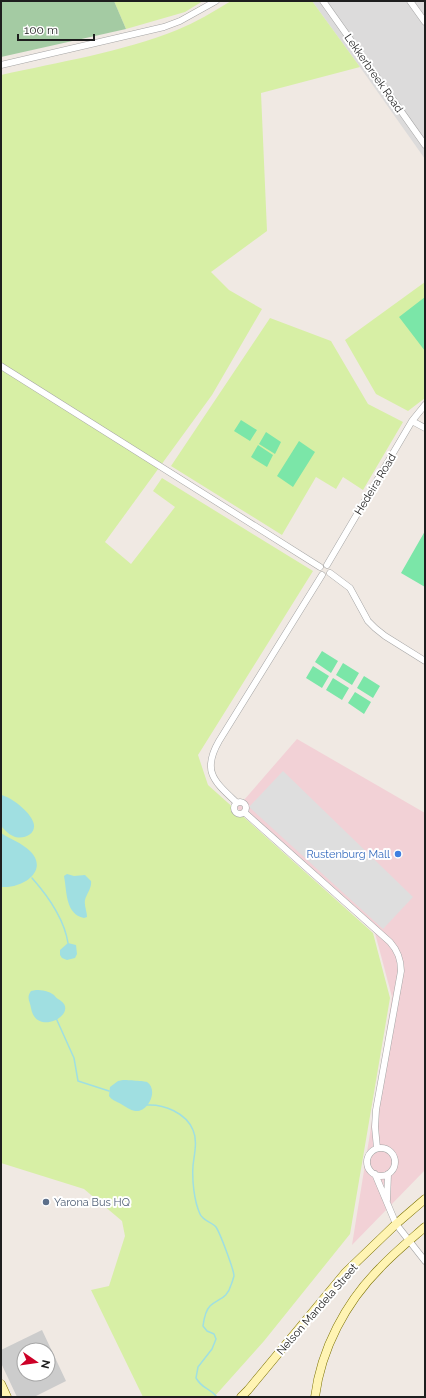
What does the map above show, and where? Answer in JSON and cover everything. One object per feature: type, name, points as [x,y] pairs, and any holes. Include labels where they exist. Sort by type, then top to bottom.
[{"type":"main road","name":"Nelson Mandela Street","points":[[241,1397],[340,1278],[396,1224],[425,1199]]},
{"type":"main road","points":[[315,1397],[322,1364],[331,1340],[345,1312],[362,1288],[379,1268],[425,1227]]},
{"type":"main road","points":[[1,1384],[7,1397]]},
{"type":"street","points":[[1,65],[150,31],[180,21],[216,1]]},
{"type":"street","name":"Lekkerbreek Road","points":[[323,1],[425,144]]},
{"type":"street","points":[[410,1],[425,22]]},
{"type":"street","points":[[1,366],[320,567]]},
{"type":"street","name":"Hedeira Road","points":[[327,565],[412,421],[425,405]]},
{"type":"street","points":[[412,421],[425,428]]},
{"type":"street","points":[[320,567],[327,565],[330,569],[330,573],[350,588],[368,621],[375,628],[425,661]]},
{"type":"street","points":[[320,567],[319,571],[322,575]]},
{"type":"street","points":[[322,575],[327,575],[330,573]]},
{"type":"street","points":[[322,575],[212,756],[211,769],[213,777],[220,787],[237,803],[244,803],[246,808],[244,812],[390,942],[398,952],[401,971],[375,1115],[374,1127],[377,1148]]},
{"type":"street","points":[[387,1201],[388,1174],[394,1167],[395,1158],[390,1151],[377,1148],[368,1158],[368,1168],[375,1174],[396,1224],[425,1261]]},
{"type":"street","points":[[375,1174],[388,1174]]},
{"type":"shaded area","points":[[312,1],[425,1],[425,159],[360,67]]},
{"type":"shaded area","points":[[297,739],[425,813],[425,1170],[352,1245],[392,997],[375,933],[237,808]]},
{"type":"shaded area","points":[[283,771],[413,897],[383,929],[249,807]]},
{"type":"shaded area","points":[[42,1330],[48,1342],[17,1342]]},
{"type":"shaded area","points":[[16,1343],[16,1382],[56,1382],[56,1360],[66,1381],[34,1397],[17,1397],[1,1363],[1,1350]]},
{"type":"green space","points":[[1,1],[114,1],[126,29],[1,57]]},
{"type":"green space","points":[[114,1],[203,1],[185,12],[126,29]]},
{"type":"green space","points":[[231,1],[312,1],[360,67],[261,93],[267,231],[211,272],[229,290],[262,309],[212,395],[105,542],[131,564],[175,507],[153,491],[162,478],[313,571],[198,755],[208,785],[373,933],[390,998],[350,1234],[264,1341],[214,1397],[143,1397],[91,1290],[109,1286],[125,1236],[122,1221],[84,1189],[1,1163],[1,75],[90,56],[156,38],[191,24]]},
{"type":"green space","points":[[425,282],[425,398],[408,411],[376,394],[345,340]]},
{"type":"green space","points":[[425,297],[425,351],[399,317]]},
{"type":"green space","points":[[270,318],[331,341],[368,404],[403,422],[363,490],[343,477],[336,489],[316,477],[282,535],[171,466]]},
{"type":"green space","points":[[241,420],[257,430],[250,441],[234,431]]},
{"type":"green space","points":[[266,432],[281,442],[275,454],[259,444]]},
{"type":"green space","points":[[299,441],[315,452],[293,487],[277,476]]},
{"type":"green space","points":[[258,445],[273,455],[267,467],[251,457]]},
{"type":"green space","points":[[425,531],[425,587],[401,573]]},
{"type":"green space","points":[[322,651],[338,661],[331,673],[315,662]]},
{"type":"green space","points":[[343,663],[359,673],[352,685],[336,675]]},
{"type":"green space","points":[[313,666],[329,676],[322,688],[306,678]]},
{"type":"green space","points":[[364,676],[380,686],[373,698],[357,688]]},
{"type":"green space","points":[[333,678],[349,688],[342,700],[326,690]]},
{"type":"green space","points":[[355,692],[371,702],[364,714],[348,703]]},
{"type":"water","points":[[1,795],[6,796],[16,802],[30,816],[33,821],[34,829],[30,834],[20,838],[16,837],[1,826]]},
{"type":"water","points":[[1,833],[27,848],[35,857],[37,863],[31,877],[20,884],[9,887],[1,887]]},
{"type":"water","points":[[67,874],[74,876],[85,875],[91,881],[85,900],[87,917],[84,918],[78,916],[70,907],[64,876]]},
{"type":"water","points":[[68,943],[76,945],[77,954],[75,958],[67,960],[62,958],[60,955],[60,950]]},
{"type":"water","points":[[36,990],[54,995],[64,1004],[65,1010],[62,1016],[56,1020],[48,1022],[41,1022],[35,1017],[29,998],[31,991]]},
{"type":"water","points":[[118,1081],[147,1082],[150,1086],[152,1095],[148,1105],[140,1111],[133,1111],[113,1100],[109,1096],[110,1087]]},
{"type":"waterway","points":[[32,878],[44,892],[59,916],[68,943]]},
{"type":"waterway","points":[[56,1018],[74,1058],[78,1081],[109,1091]]},
{"type":"waterway","points":[[147,1105],[160,1106],[174,1111],[180,1114],[190,1124],[193,1130],[195,1143],[193,1178],[196,1203],[201,1216],[216,1227],[234,1276],[227,1293],[208,1308],[204,1318],[203,1326],[207,1331],[214,1334],[216,1339],[212,1349],[198,1367],[196,1378],[217,1397]]},
{"type":"place","name":"Rustenburg Mall","points":[[398,854]]},
{"type":"place","name":"Yarona Bus HQ","points":[[46,1202]]}]
